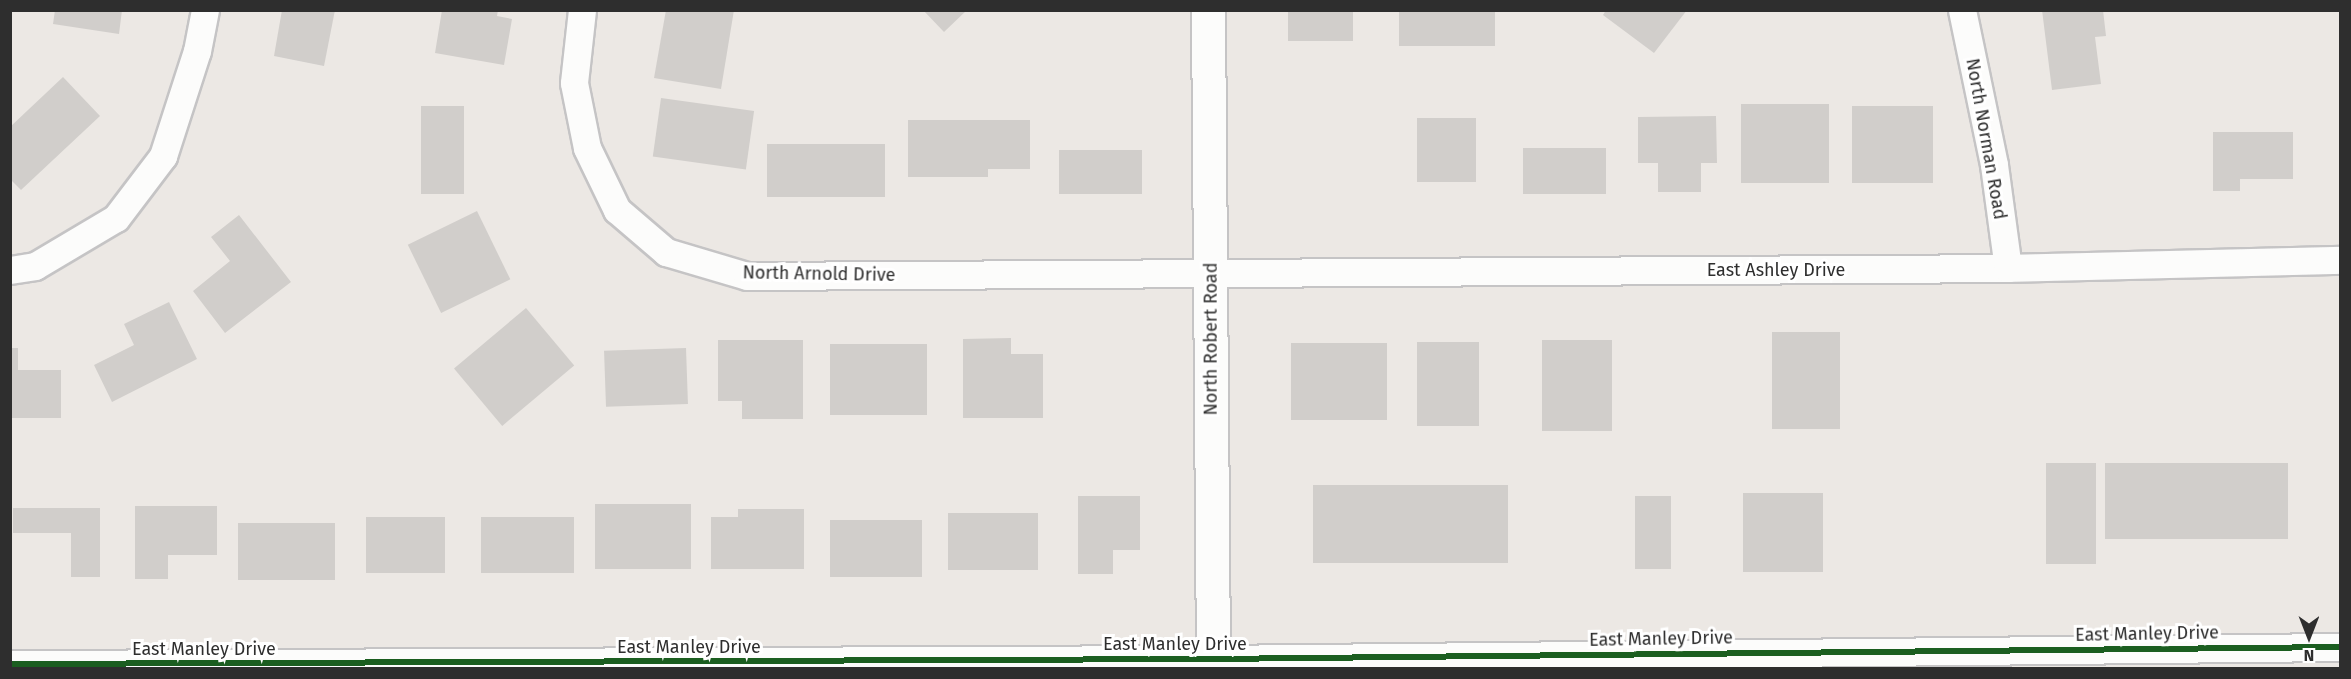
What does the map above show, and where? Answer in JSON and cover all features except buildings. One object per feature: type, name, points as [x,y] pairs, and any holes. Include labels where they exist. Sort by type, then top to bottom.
[{"type":"main road","name":"North Robert Road","points":[[1208,10],[1213,664]]},
{"type":"street","points":[[10,270],[35,266],[116,218],[163,156],[198,51],[205,10]]},
{"type":"street","name":"North Arnold Drive","points":[[582,10],[574,83],[587,148],[617,210],[666,252],[747,276],[1211,273]]},
{"type":"street","name":"North Norman Road","points":[[1962,10],[1994,165],[2008,268]]},
{"type":"street","name":"East Ashley Drive","points":[[1211,273],[2008,268],[2340,260]]},
{"type":"street","name":"East Manley Drive","points":[[10,664],[1213,664],[2340,647]]},
{"type":"cycle path","points":[[10,664],[1212,659],[2340,647]]}]
